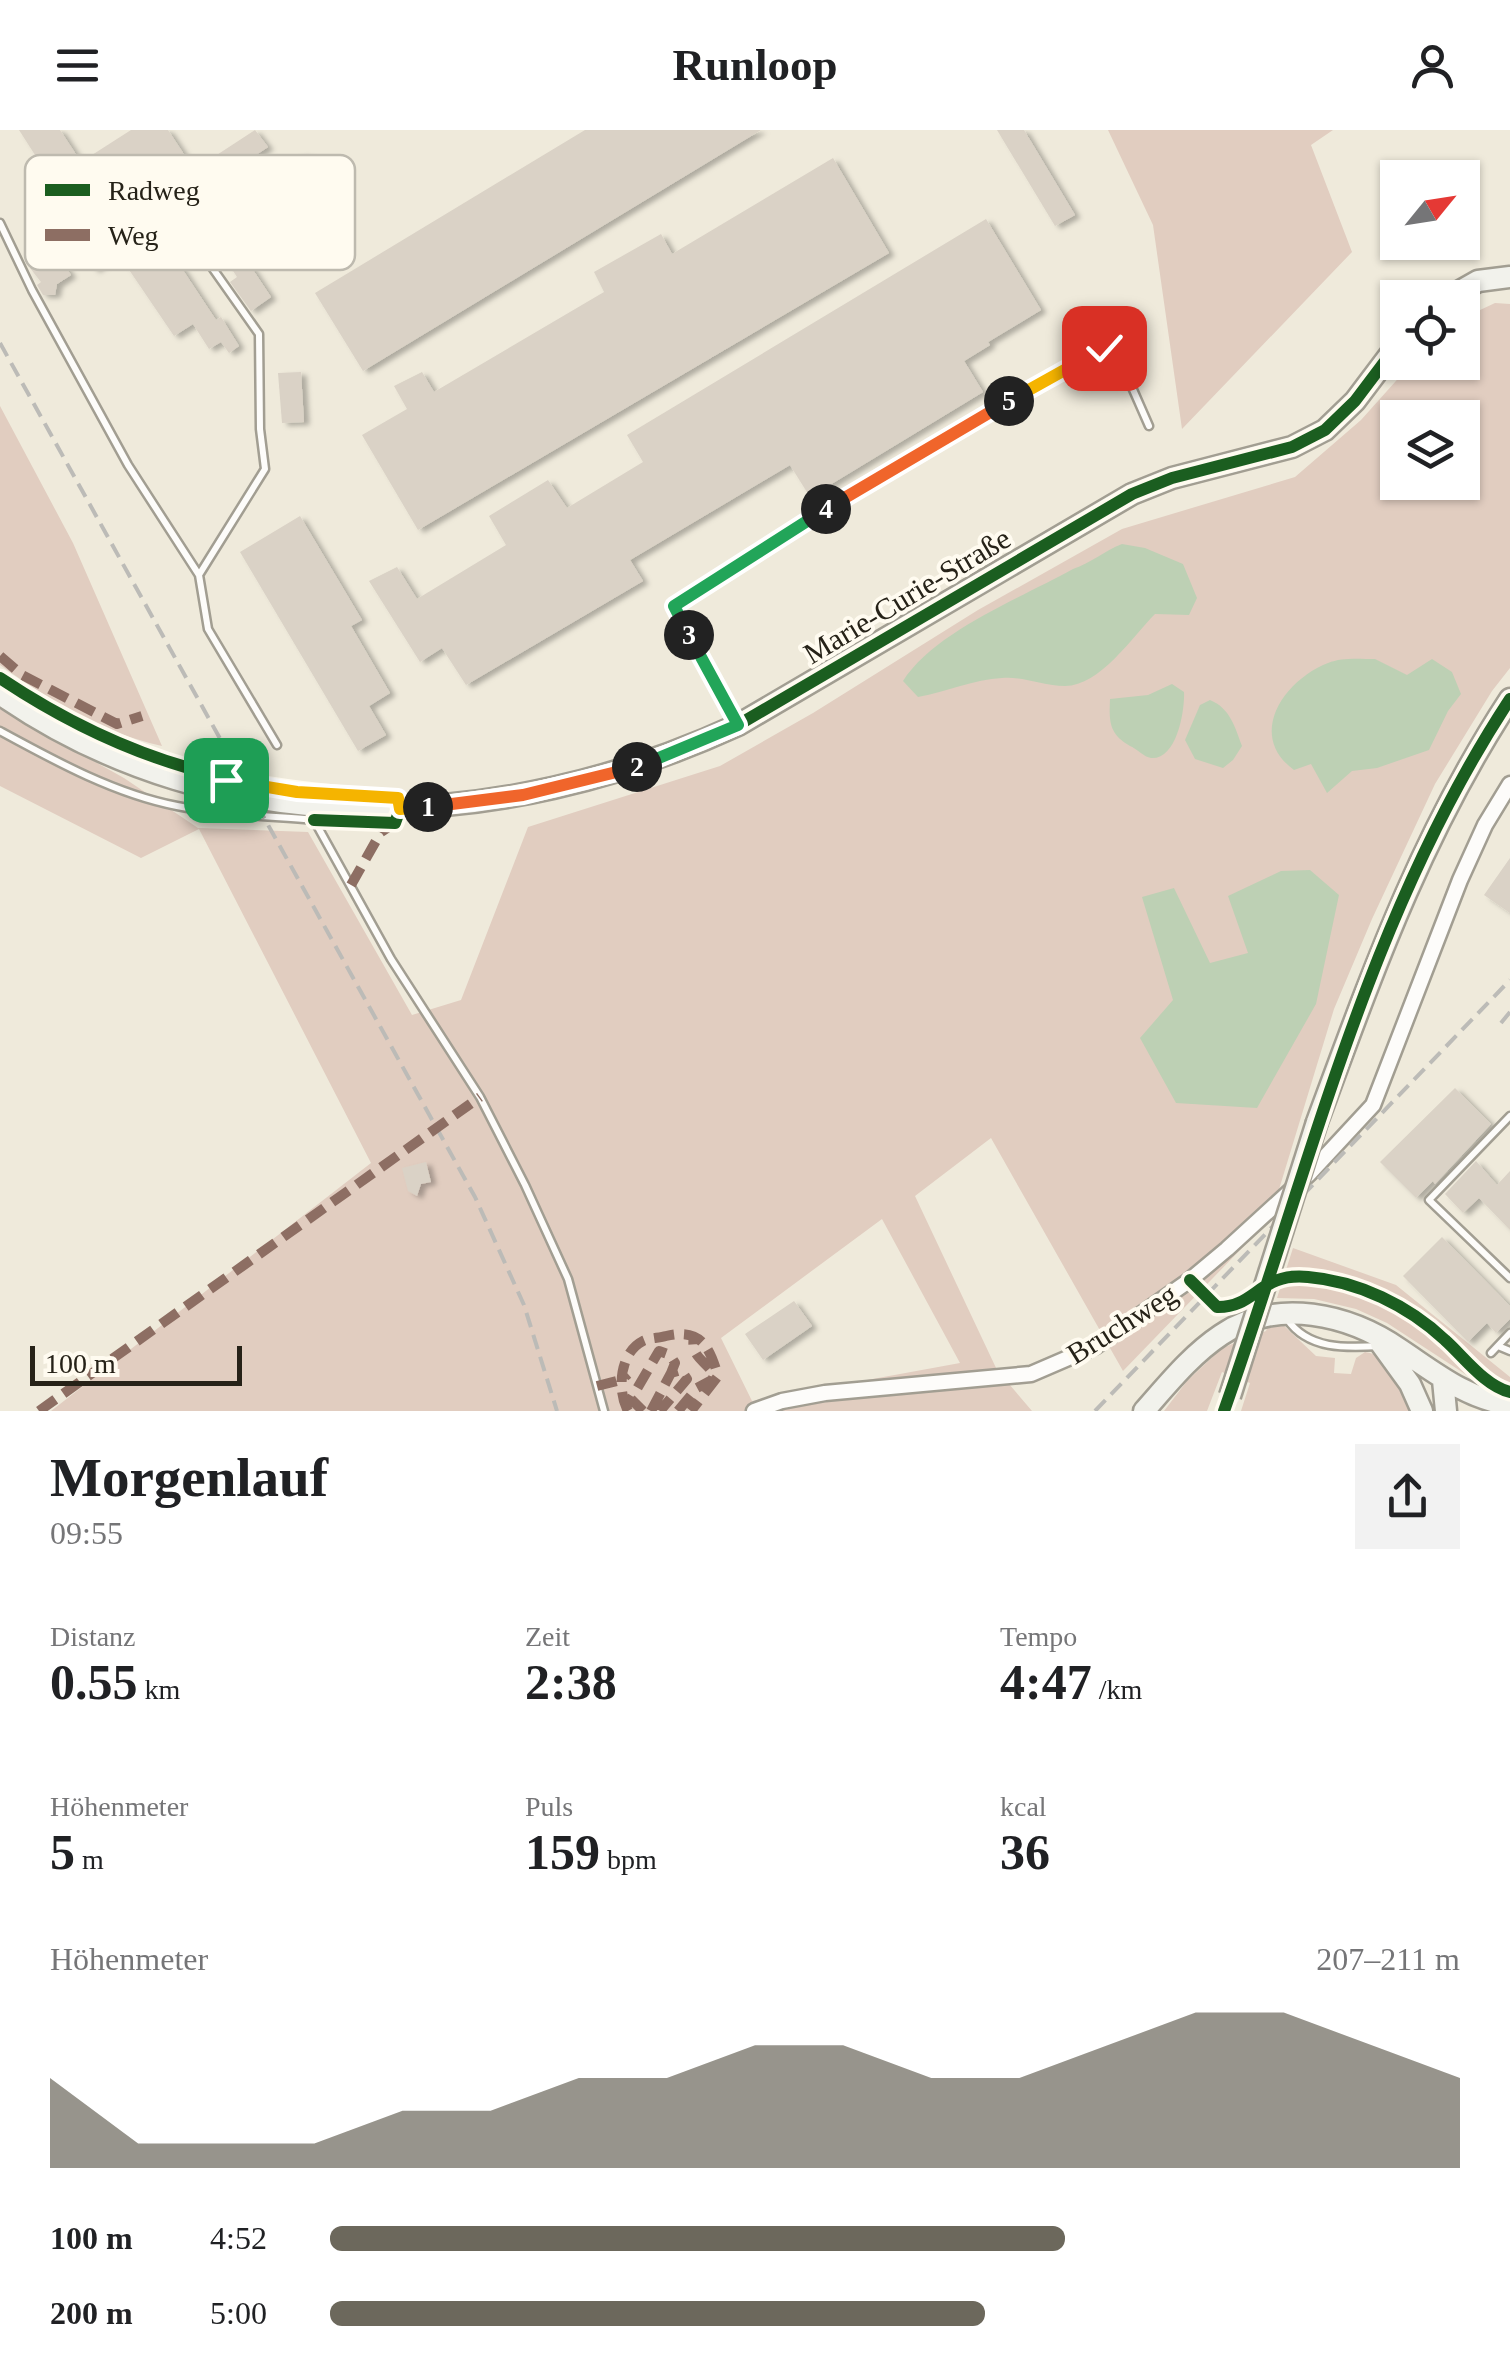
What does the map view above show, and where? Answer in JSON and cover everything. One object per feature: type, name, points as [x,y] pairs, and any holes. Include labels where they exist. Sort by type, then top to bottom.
[{"type":"main road","points":[[1480,281],[1510,276]]},
{"type":"main road","name":"Marie-Curie-Straße","points":[[0,694],[72,737],[127,762],[234,794],[352,810],[400,809],[523,795],[636,768],[738,725],[1132,494],[1172,478],[1292,447],[1325,430],[1355,401],[1380,368]]},
{"type":"main road","points":[[1227,1404],[1317,1122],[1389,926],[1440,817],[1510,699]]},
{"type":"main road","points":[[1144,1411],[1178,1372],[1224,1333],[1253,1318],[1284,1314],[1331,1317],[1399,1348],[1442,1380],[1472,1396],[1510,1405]]},
{"type":"main road","points":[[1378,1340],[1410,1384],[1422,1411]]},
{"type":"main road","points":[[1442,1380],[1446,1411]]},
{"type":"street","name":"Bruchweg","points":[[754,1411],[825,1393],[1031,1374],[1096,1346],[1190,1280],[1309,1174],[1373,1105],[1460,880],[1485,825],[1510,784]]},
{"type":"lane","points":[[0,224],[128,465],[200,576],[208,629],[277,745]]},
{"type":"lane","points":[[200,576],[265,469],[258,334],[214,270]]},
{"type":"lane","points":[[738,725],[674,606],[892,469],[1104,348],[1132,386],[1149,426]]},
{"type":"lane","points":[[0,731],[59,762],[176,806],[314,820],[391,959],[480,1097],[526,1186],[568,1279],[604,1411]]},
{"type":"lane","points":[[1510,1116],[1429,1200],[1510,1278]]},
{"type":"lane","points":[[1510,1332],[1494,1350],[1510,1351]]},
{"type":"shaded area","points":[[1108,130],[1333,130],[1311,145],[1352,252],[1182,429],[1153,225]]},
{"type":"shaded area","points":[[1495,303],[1510,304],[1510,668],[1435,784],[1372,919],[1334,1009],[1270,1219],[1123,1371],[991,1138],[915,1196],[997,1370],[1032,1411],[51,1411],[371,1163],[199,829],[141,858],[0,786],[0,709],[124,778],[198,828],[308,832],[412,1015],[461,1000],[528,827],[720,766],[978,610],[1122,529],[1295,477],[1361,420],[1397,380],[1480,380],[1480,310]],"holes":[[[882,1219],[960,1363],[752,1401],[721,1338]]]},
{"type":"shaded area","points":[[0,406],[73,543],[162,746],[76,714],[0,665]]},
{"type":"shaded area","points":[[1122,544],[1145,548],[1183,564],[1197,598],[1189,615],[1155,614],[1103,669],[1078,684],[1057,686],[1002,678],[918,697],[903,681],[917,663],[957,631]]},
{"type":"shaded area","points":[[1375,659],[1407,675],[1432,659],[1452,672],[1461,694],[1429,750],[1377,768],[1352,771],[1327,793],[1311,764],[1294,770],[1280,756],[1273,741],[1276,710],[1297,682],[1312,671],[1339,660]]},
{"type":"shaded area","points":[[1172,684],[1184,692],[1178,732],[1167,751],[1151,758],[1114,732],[1110,699],[1148,695]]},
{"type":"shaded area","points":[[1210,700],[1227,713],[1242,746],[1223,768],[1195,759],[1185,740],[1200,705]]},
{"type":"shaded area","points":[[1310,870],[1339,895],[1316,1004],[1257,1108],[1176,1103],[1140,1038],[1173,1000],[1142,897],[1174,888],[1210,963],[1248,953],[1228,896],[1281,871]]},
{"type":"shaded area","points":[[1293,1248],[1396,1285],[1510,1377],[1510,1384],[1485,1387],[1387,1323],[1356,1309],[1314,1299],[1277,1298]]},
{"type":"shaded area","points":[[1280,1322],[1316,1356],[1335,1358],[1334,1373],[1351,1374],[1356,1358],[1365,1352],[1383,1359],[1396,1374],[1412,1411],[1241,1411],[1250,1383],[1222,1372],[1207,1411],[1164,1411],[1187,1381],[1222,1348],[1266,1331],[1269,1323]]},
{"type":"building","points":[[19,130],[60,130],[76,155],[35,155]]},
{"type":"building","points":[[131,130],[168,130],[184,155],[92,155]]},
{"type":"building","points":[[255,130],[268,147],[256,155],[217,155]]},
{"type":"building","points":[[585,130],[761,130],[363,371],[315,293]]},
{"type":"building","points":[[997,130],[1024,130],[1075,215],[1055,226]]},
{"type":"building","points":[[833,158],[889,253],[418,530],[362,435],[407,409],[394,386],[422,372],[434,392],[604,292],[594,272],[661,234],[672,254]]},
{"type":"building","points":[[986,219],[1041,310],[964,361],[983,392],[810,497],[790,465],[630,560],[643,581],[466,685],[442,648],[420,662],[369,581],[397,567],[417,599],[506,545],[489,516],[548,480],[567,508],[643,462],[627,435]]},
{"type":"building","points":[[32,270],[67,270],[71,275],[57,284],[55,295],[43,295],[37,285],[41,282]]},
{"type":"building","points":[[129,270],[183,270],[216,320],[221,317],[239,346],[229,353],[221,342],[209,349],[193,324],[174,336]]},
{"type":"building","points":[[232,270],[253,270],[271,297],[251,311],[230,282],[237,277]]},
{"type":"building","points":[[301,372],[304,422],[282,423],[278,373]]},
{"type":"building","points":[[300,516],[362,620],[351,626],[390,693],[369,706],[386,735],[358,751],[240,552]]},
{"type":"building","points":[[1510,858],[1510,913],[1484,895]]},
{"type":"building","points":[[1455,1088],[1491,1124],[1435,1184],[1433,1181],[1416,1198],[1380,1162]]},
{"type":"building","points":[[1476,1161],[1497,1185],[1510,1171],[1510,1230],[1479,1198],[1463,1213],[1445,1194]]},
{"type":"building","points":[[426,1162],[431,1182],[421,1184],[417,1196],[408,1191],[402,1168]]},
{"type":"building","points":[[1442,1237],[1510,1306],[1510,1319],[1496,1333],[1487,1323],[1468,1342],[1403,1276]]},
{"type":"building","points":[[794,1301],[812,1326],[763,1360],[745,1334]]},
{"type":"railway","points":[[0,343],[475,1197],[524,1305],[557,1411]]},
{"type":"railway","points":[[1095,1411],[1510,980]]},
{"type":"railway","points":[[1501,1023],[1510,1012]]},
{"type":"marked path","points":[[0,656],[22,675],[117,724],[142,716]]},
{"type":"marked path","points":[[351,885],[381,832],[393,824]]},
{"type":"marked path","points":[[39,1411],[480,1097]]},
{"type":"marked path","points":[[628,1411],[622,1393],[622,1373],[629,1354],[643,1341],[678,1334],[701,1341],[718,1376],[691,1411]]},
{"type":"marked path","points":[[678,1411],[714,1375],[696,1354],[694,1336]]},
{"type":"marked path","points":[[643,1411],[631,1399],[659,1351],[670,1355],[675,1363],[671,1373]]},
{"type":"marked path","points":[[651,1411],[671,1373],[681,1370],[687,1379],[660,1411]]},
{"type":"marked path","points":[[597,1386],[621,1380],[628,1374]]},
{"type":"cycle path","points":[[400,809],[490,799],[573,783],[654,759],[738,725],[1132,494],[1172,478],[1292,447],[1325,430],[1355,401],[1380,368]]},
{"type":"cycle path","points":[[0,678],[95,733],[190,768],[289,789],[398,798],[400,809],[395,823],[314,820]]},
{"type":"cycle path","points":[[1224,1411],[1379,956],[1460,782],[1510,699]]},
{"type":"cycle path","points":[[1190,1280],[1217,1307],[1241,1302],[1268,1285],[1292,1277],[1327,1279],[1364,1290],[1415,1316],[1483,1377],[1510,1392]]},
{"type":"route","points":[[226,780],[297,792],[398,798],[400,809],[462,804],[523,795],[636,768],[738,725],[674,606],[827,508],[1104,348]]}]
